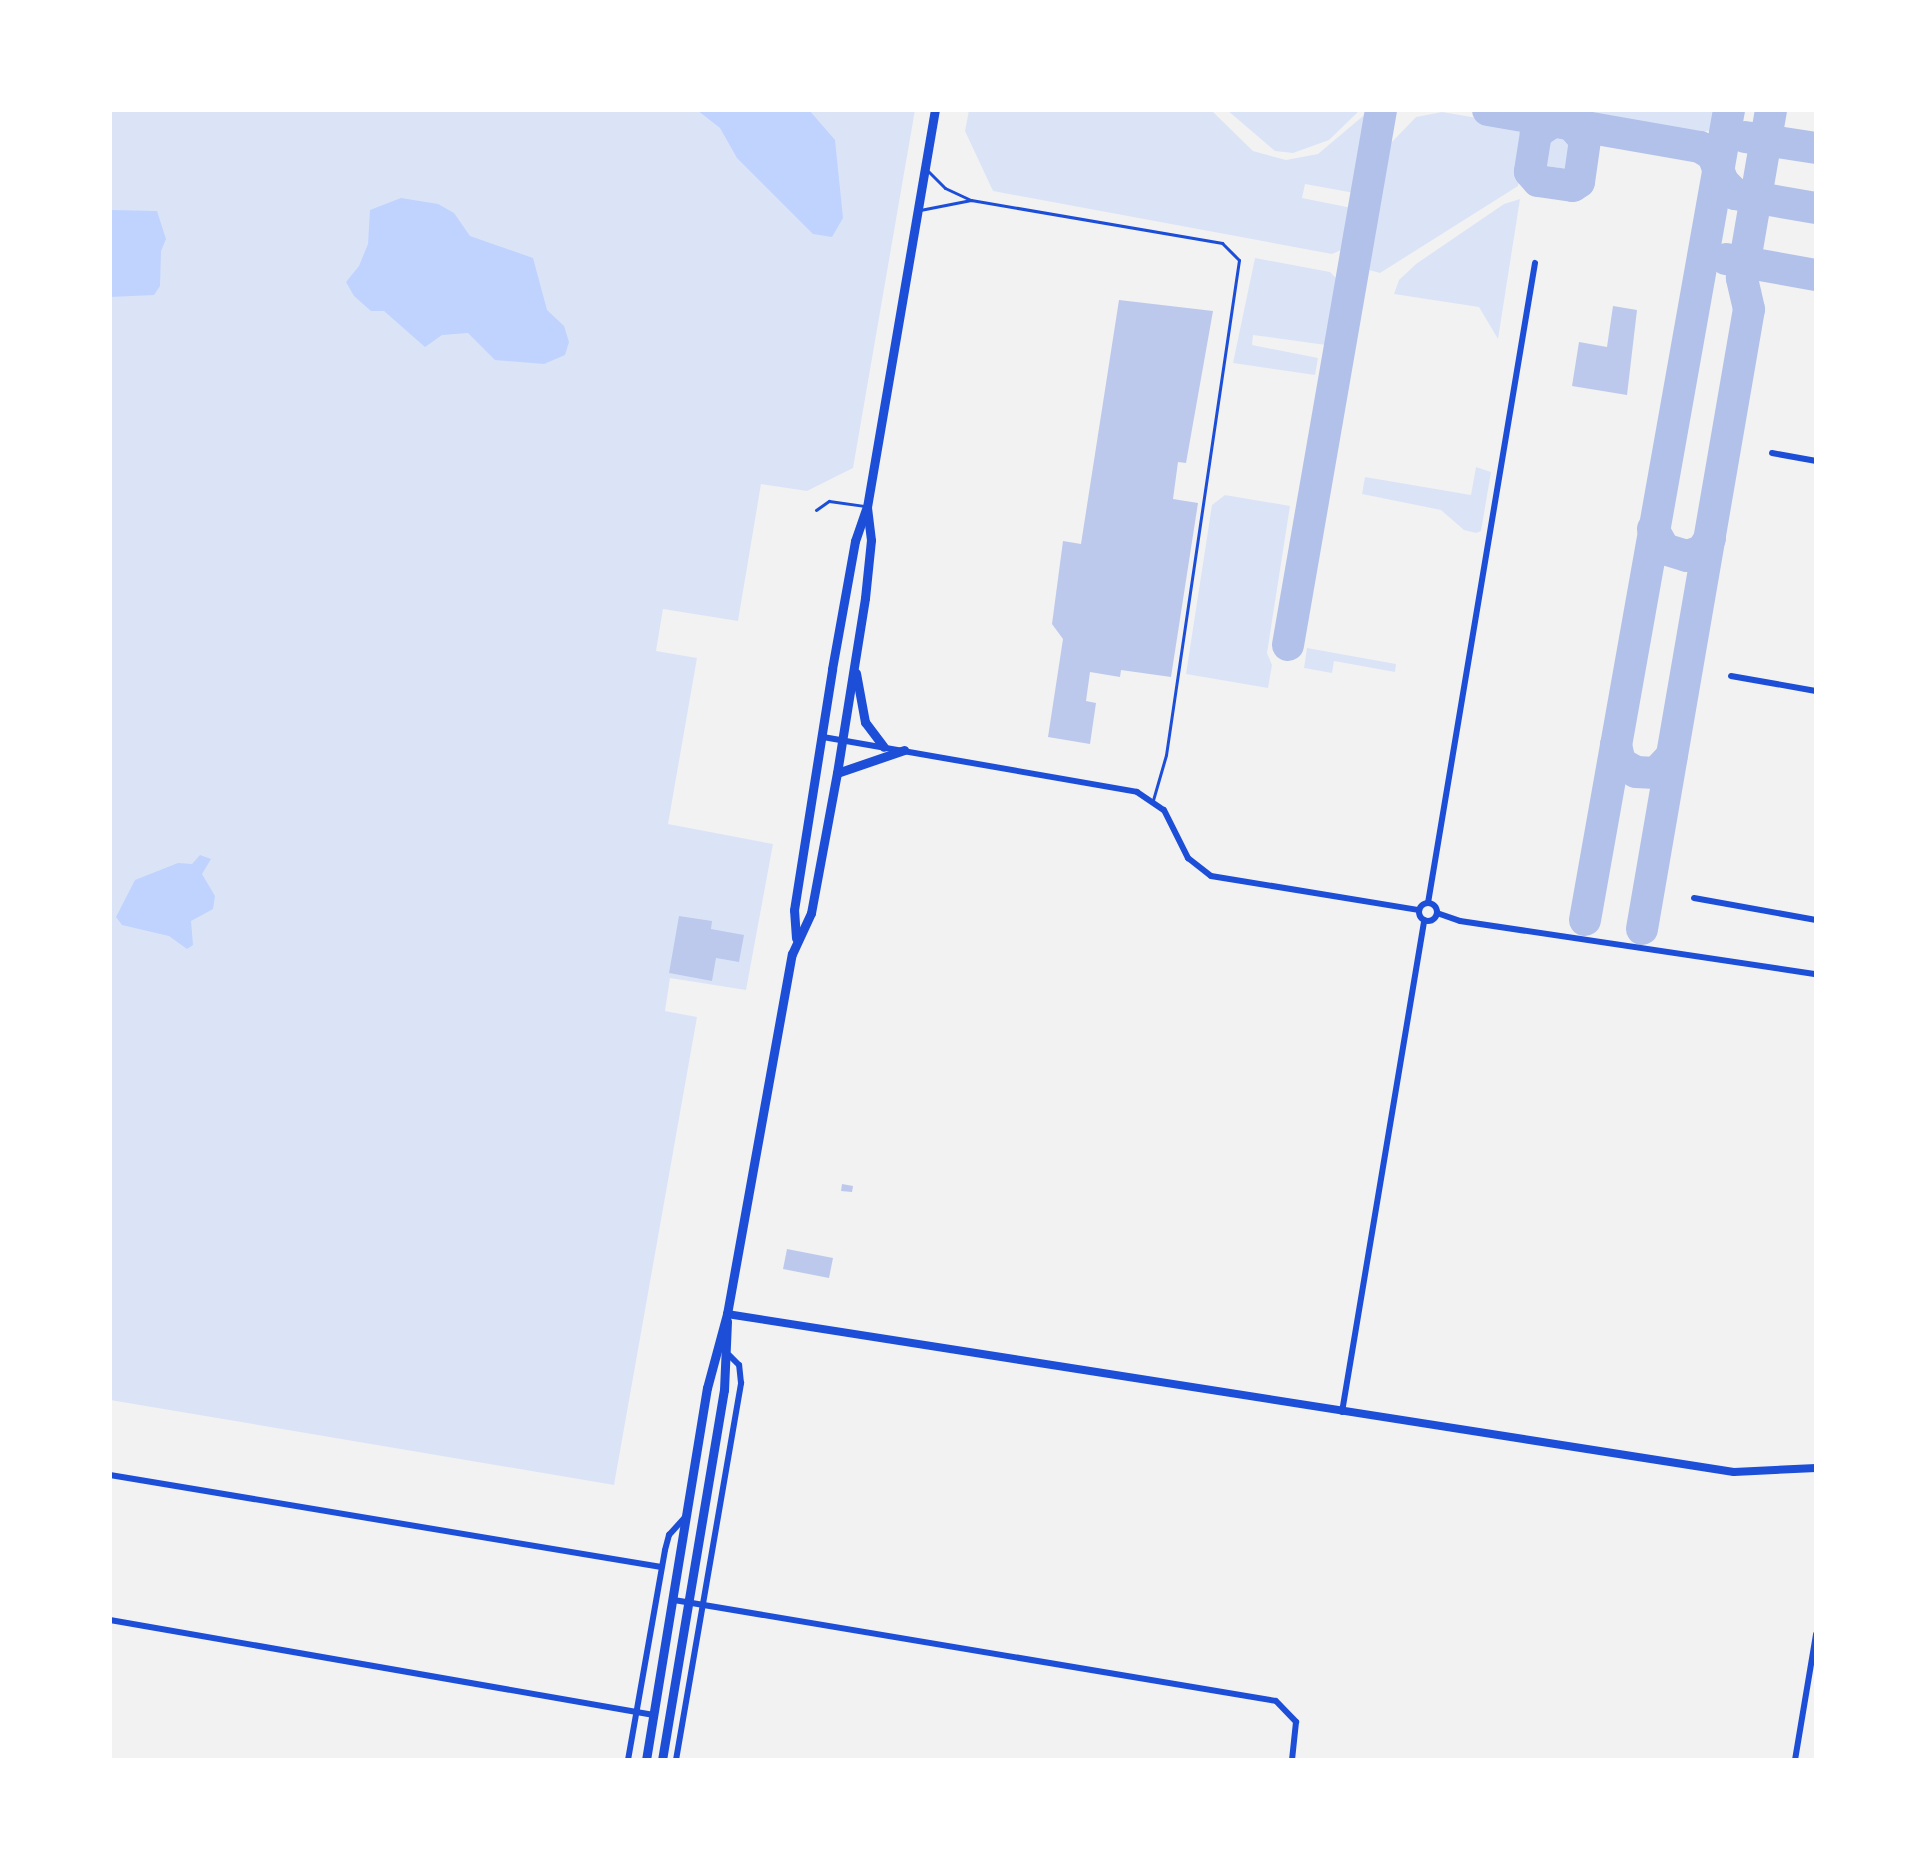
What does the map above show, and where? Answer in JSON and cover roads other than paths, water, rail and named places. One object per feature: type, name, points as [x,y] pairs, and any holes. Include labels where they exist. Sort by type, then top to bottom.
[{"type":"main road","points":[[646,1760],[689,1514],[707,1388],[727,1314],[796,939],[794,910],[855,541],[867,507],[935,110]]},
{"type":"main road","points":[[796,939],[811,913],[855,666],[871,540],[867,507]]},
{"type":"main road","points":[[855,666],[865,722],[884,747]]},
{"type":"main road","points":[[837,773],[904,750]]},
{"type":"main road","points":[[727,1314],[1734,1472],[1816,1468]]},
{"type":"main road","points":[[662,1760],[729,1355],[727,1314]]},
{"type":"street","points":[[823,737],[1137,792],[1153,800],[1168,816],[1188,858],[1211,876],[1419,910],[1428,903],[1535,263]]},
{"type":"street","points":[[1772,453],[1816,461]]},
{"type":"street","points":[[1731,676],[1816,691]]},
{"type":"street","points":[[1694,898],[1816,920]]},
{"type":"street","points":[[1428,903],[1437,913],[1460,921],[1816,974]]},
{"type":"street","points":[[1342,1412],[1424,920],[1419,910]]},
{"type":"street","points":[[1424,920],[1437,913]]},
{"type":"street","points":[[676,1760],[741,1383],[739,1365],[729,1355]]},
{"type":"street","points":[[110,1475],[661,1567]]},
{"type":"street","points":[[628,1760],[661,1567],[669,1535],[689,1514]]},
{"type":"street","points":[[674,1600],[1276,1701],[1296,1722],[1292,1760]]},
{"type":"street","points":[[110,1620],[637,1709],[654,1715]]},
{"type":"street","points":[[1795,1760],[1816,1634]]},
{"type":"lane","points":[[925,168],[945,188],[971,200],[1222,243],[1239,260],[1240,279],[1170,727],[1153,800]]},
{"type":"lane","points":[[918,211],[971,200]]},
{"type":"lane","points":[[816,510],[829,501],[867,507]]},
{"type":"water","points":[[697,110],[809,110],[835,140],[843,218],[832,237],[813,234],[737,158],[720,128]]},
{"type":"water","points":[[401,198],[438,204],[454,213],[470,236],[533,258],[547,310],[564,326],[569,342],[565,355],[544,364],[495,360],[468,333],[442,335],[425,347],[384,311],[371,311],[354,296],[346,282],[359,266],[368,244],[370,210]]},
{"type":"water","points":[[110,210],[157,211],[166,239],[161,251],[160,286],[154,295],[110,297]]},
{"type":"water","points":[[200,855],[211,859],[202,874],[215,896],[213,909],[191,921],[193,945],[187,949],[169,936],[122,925],[116,917],[135,880],[178,863],[192,864]]},
{"type":"waterway","points":[[1266,110],[1280,110]]}]
